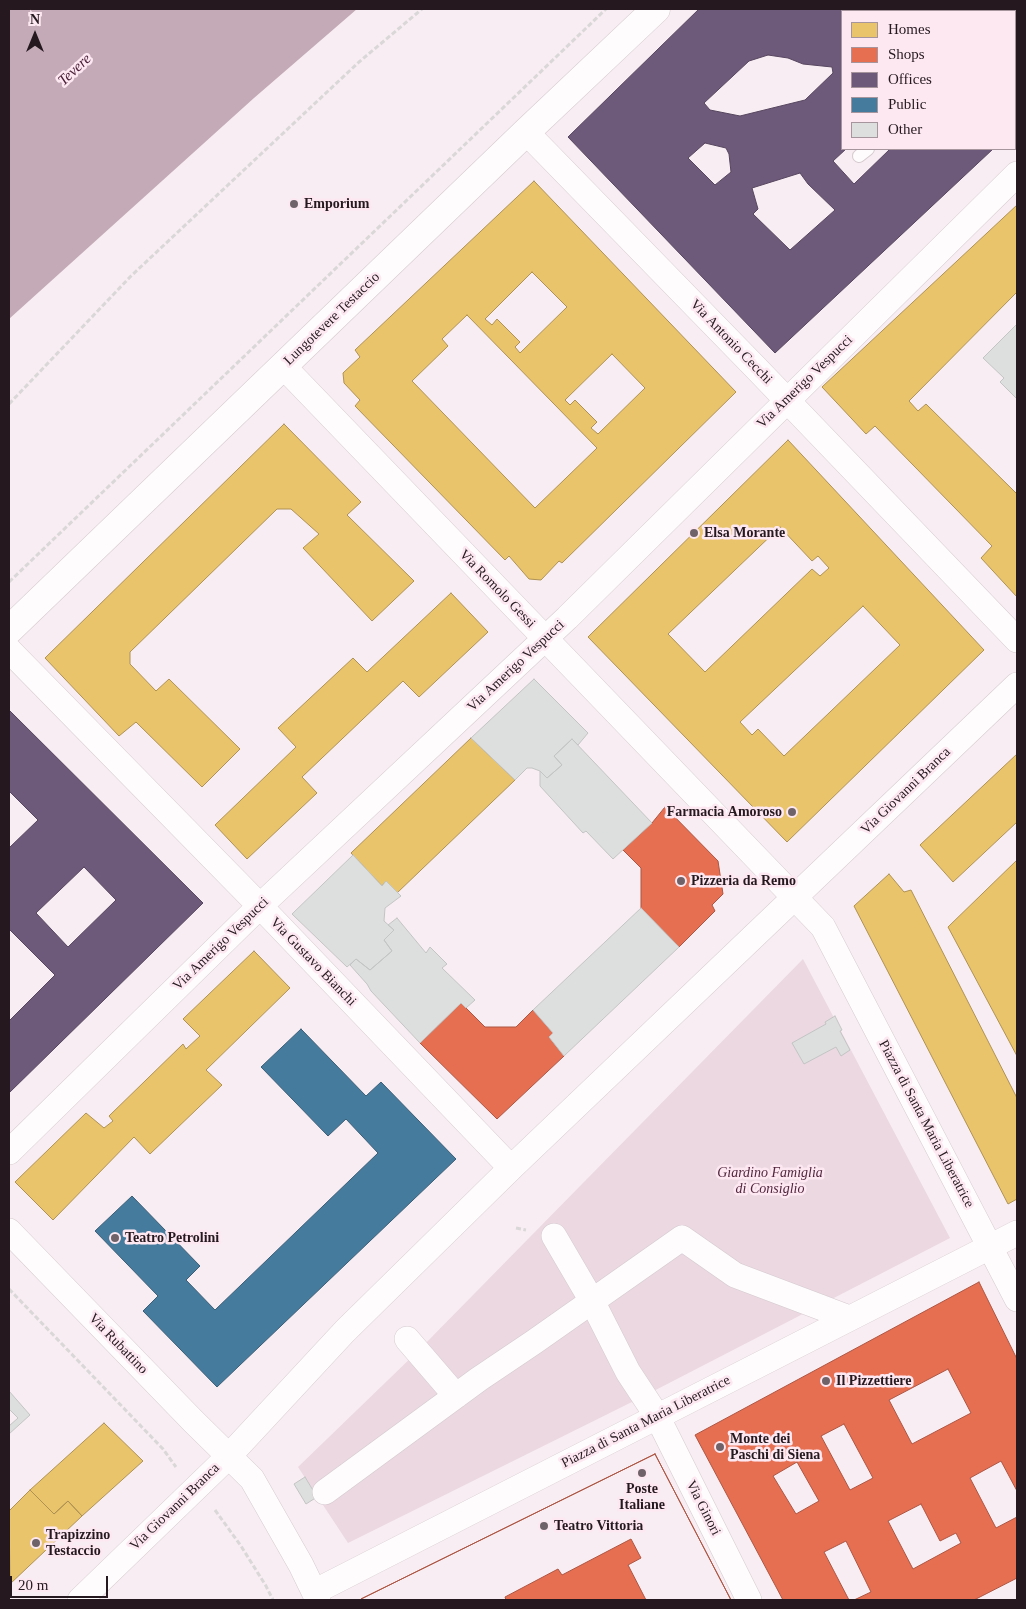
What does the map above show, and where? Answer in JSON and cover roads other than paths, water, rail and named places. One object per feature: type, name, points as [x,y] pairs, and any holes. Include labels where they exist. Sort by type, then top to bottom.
[{"type":"main road","name":"Lungotevere Testaccio","points":[[9,630],[656,9]]},
{"type":"street","name":"Via Antonio Cecchi","points":[[526,132],[1017,640]]},
{"type":"street","name":"Via Amerigo Vespucci","points":[[9,1152],[260,906],[545,639],[1017,174]]},
{"type":"street","name":"Via Romolo Gessi","points":[[282,366],[795,897]]},
{"type":"street","name":"Via Gustavo Bianchi","points":[[9,650],[260,906],[511,1168]]},
{"type":"street","name":"Via Giovanni Branca","points":[[795,897],[1017,685]]},
{"type":"street","points":[[228,1456],[345,1331],[511,1168],[795,897]]},
{"type":"street","name":"Piazza di Santa Maria Liberatrice","points":[[228,1456],[252,1479],[301,1565],[316,1596],[657,1416],[990,1247],[823,927],[795,897]]},
{"type":"street","name":"Via Rubattino","points":[[9,1231],[228,1456]]},
{"type":"street","points":[[1017,1233],[990,1247],[1017,1299]]},
{"type":"street","name":"Via Ginori","points":[[554,1236],[592,1301],[628,1372],[657,1416],[749,1600]]},
{"type":"street","points":[[325,1492],[456,1396],[682,1238],[735,1275],[849,1318]]},
{"type":"street","points":[[407,1339],[456,1396]]},
{"type":"street","name":"Via Giovanni Branca","points":[[80,1600],[228,1456]]},
{"type":"water","name":"Tevere","points":[[9,9],[357,9],[254,98],[9,319]]},
{"type":"place","name":"Emporium","points":[[294,204]]},
{"type":"place","name":"Elsa Morante","points":[[694,533]]},
{"type":"place","name":"Farmacia Amoroso","points":[[792,812]]},
{"type":"place","name":"Pizzeria da Remo","points":[[681,881]]},
{"type":"place","name":"Teatro Petrolini","points":[[115,1238]]},
{"type":"place","name":"Il Pizzettiere","points":[[826,1381]]},
{"type":"place","name":"Monte dei Paschi di Siena","points":[[720,1447]]},
{"type":"place","name":"Poste Italiane","points":[[642,1473]]},
{"type":"place","name":"Teatro Vittoria","points":[[544,1526]]},
{"type":"place","name":"Trapizzino Testaccio","points":[[36,1543]]},
{"type":"park label","name":"Giardino Famiglia di Consiglio","points":[[770,1182]]}]
